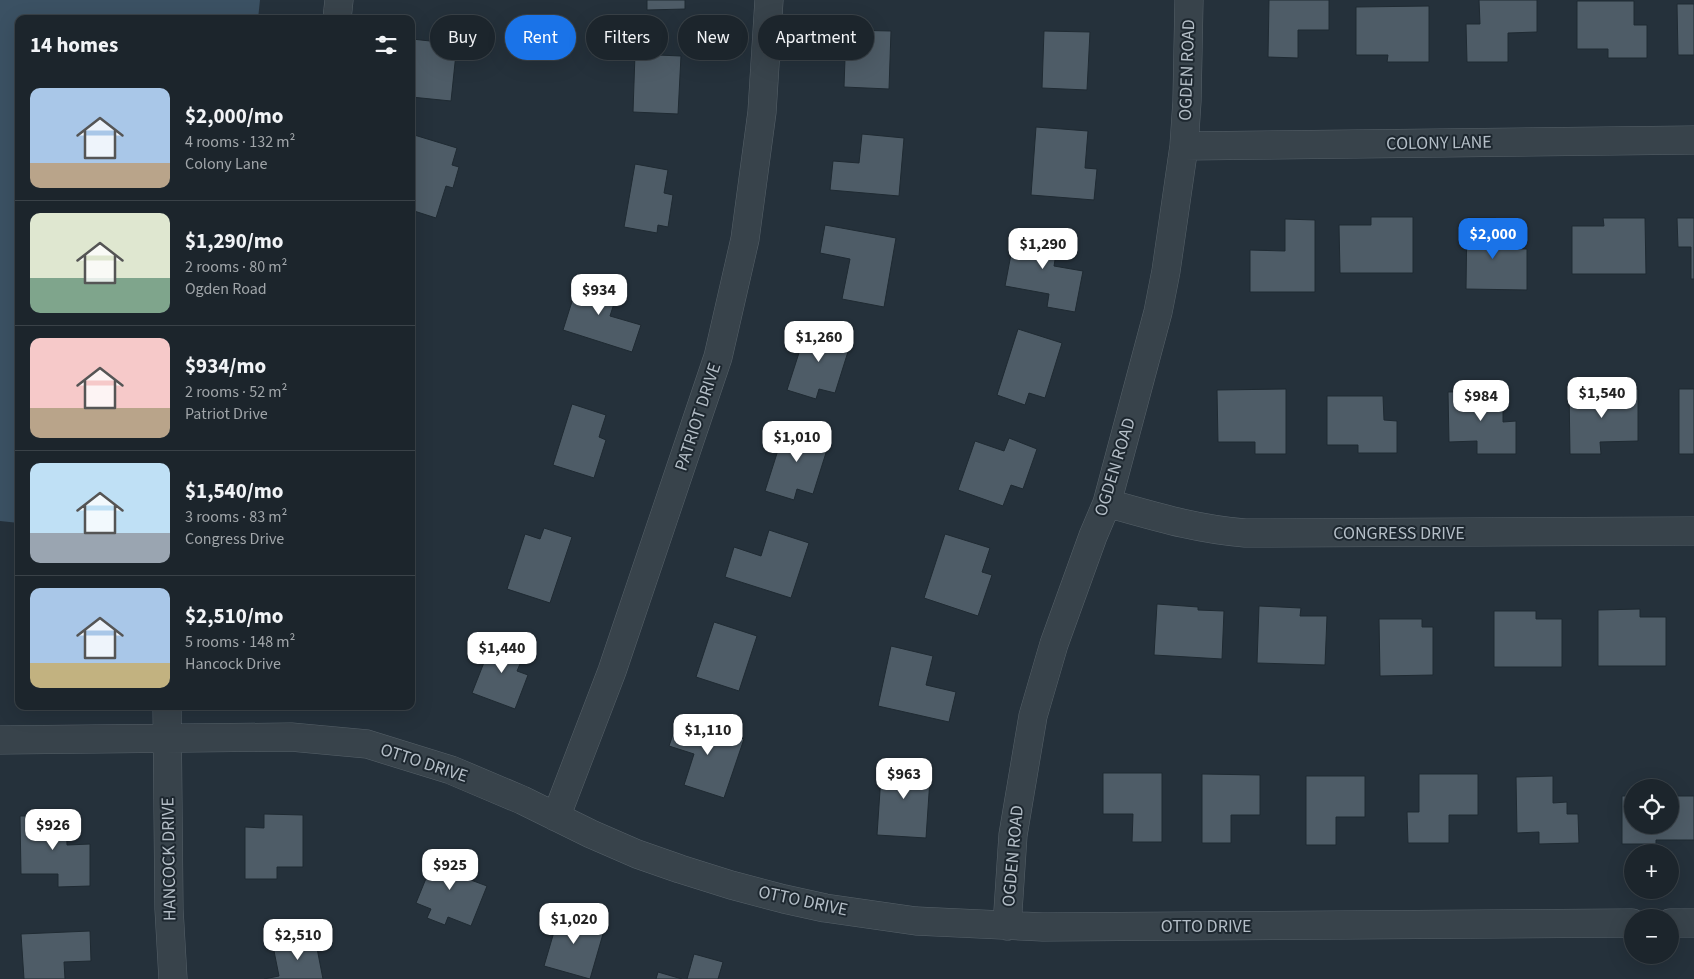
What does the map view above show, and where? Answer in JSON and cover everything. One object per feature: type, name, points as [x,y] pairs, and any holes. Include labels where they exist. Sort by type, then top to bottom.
[{"type":"street","points":[[337,15],[339,0]]},
{"type":"street","name":"PATRIOT DRIVE","points":[[556,817],[612,671],[718,356],[745,239],[762,112],[769,0]]},
{"type":"street","name":"OGDEN ROAD","points":[[1007,926],[1013,835],[1033,716],[1054,644],[1107,503],[1158,312],[1166,271],[1184,146],[1189,0]]},
{"type":"street","name":"COLONY LANE","points":[[1184,146],[1694,140]]},
{"type":"street","name":"CONGRESS DRIVE","points":[[1107,503],[1183,524],[1245,533],[1694,532]]},
{"type":"street","name":"HANCOCK DRIVE","points":[[167,710],[169,909],[173,979]]},
{"type":"street","name":"OTTO DRIVE","points":[[0,740],[291,738],[367,744],[451,770],[522,800],[637,854],[731,885],[824,908],[916,921],[1007,926],[1624,923]]},
{"type":"street","points":[[1679,923],[1694,923]]},
{"type":"water","points":[[0,0],[260,0],[258,15],[15,15],[15,523],[0,521]]},
{"type":"building","points":[[647,0],[685,0],[685,9],[647,10]]},
{"type":"building","points":[[1269,0],[1329,0],[1329,30],[1298,30],[1298,58],[1268,57]]},
{"type":"building","points":[[1479,0],[1537,0],[1537,32],[1508,33],[1508,62],[1467,62],[1466,24],[1480,24]]},
{"type":"building","points":[[1577,1],[1634,1],[1634,25],[1647,25],[1647,58],[1608,58],[1608,49],[1577,49]]},
{"type":"building","points":[[1677,4],[1694,4],[1694,55],[1678,55]]},
{"type":"building","points":[[1429,6],[1429,62],[1387,62],[1388,55],[1356,55],[1356,7]]},
{"type":"building","points":[[874,31],[891,31],[889,89],[844,87],[845,60],[874,60]]},
{"type":"building","points":[[1044,31],[1090,32],[1087,90],[1042,88]]},
{"type":"building","points":[[415,39],[430,41],[430,60],[455,60],[451,101],[415,97]]},
{"type":"building","points":[[668,55],[678,56],[678,60],[681,60],[678,114],[633,112],[635,60],[668,60]]},
{"type":"building","points":[[1036,127],[1088,131],[1085,168],[1097,169],[1094,200],[1031,195]]},
{"type":"building","points":[[862,134],[904,138],[899,196],[830,190],[833,161],[859,163]]},
{"type":"building","points":[[415,135],[457,148],[452,165],[459,167],[453,188],[446,186],[436,218],[415,211]]},
{"type":"building","points":[[635,164],[668,170],[664,193],[673,195],[668,227],[658,225],[657,233],[624,227]]},
{"type":"building","points":[[1371,217],[1413,217],[1413,273],[1340,273],[1339,225],[1371,225]]},
{"type":"building","points":[[1467,218],[1496,218],[1496,248],[1527,249],[1527,290],[1466,289]]},
{"type":"building","points":[[1603,218],[1645,218],[1646,274],[1572,274],[1572,226],[1604,226]]},
{"type":"building","points":[[1677,218],[1694,218],[1694,279],[1691,279],[1691,247],[1678,247]]},
{"type":"building","points":[[1285,219],[1315,220],[1315,292],[1250,292],[1250,250],[1285,251]]},
{"type":"building","points":[[825,225],[896,238],[884,307],[842,299],[850,259],[820,253]]},
{"type":"building","points":[[1016,228],[1059,236],[1054,266],[1083,271],[1075,312],[1047,307],[1049,294],[1005,286]]},
{"type":"building","points":[[580,276],[619,288],[610,316],[641,325],[632,352],[563,330]]},
{"type":"building","points":[[808,325],[852,339],[835,393],[819,389],[816,399],[787,390]]},
{"type":"building","points":[[1018,329],[1062,343],[1045,398],[1029,393],[1025,405],[997,395]]},
{"type":"building","points":[[1286,389],[1286,454],[1255,454],[1255,442],[1218,442],[1217,390]]},
{"type":"building","points":[[1638,389],[1638,441],[1600,442],[1601,454],[1570,454],[1569,390]]},
{"type":"building","points":[[1679,389],[1694,389],[1694,454],[1679,454]]},
{"type":"building","points":[[1503,391],[1503,422],[1516,421],[1516,454],[1477,454],[1477,441],[1449,442],[1448,392]]},
{"type":"building","points":[[1327,396],[1383,396],[1384,420],[1397,421],[1397,453],[1358,453],[1358,445],[1327,445]]},
{"type":"building","points":[[572,404],[606,415],[599,437],[606,440],[594,478],[553,465]]},
{"type":"building","points":[[786,425],[830,440],[813,494],[797,489],[794,500],[765,491]]},
{"type":"building","points":[[1009,438],[1037,449],[1023,489],[1011,485],[1003,506],[958,490],[975,441],[1004,451]]},
{"type":"building","points":[[544,528],[572,537],[550,603],[507,589],[525,534],[540,539]]},
{"type":"building","points":[[769,530],[809,543],[791,598],[725,577],[734,547],[761,556]]},
{"type":"building","points":[[945,534],[990,548],[982,572],[992,575],[978,616],[924,598]]},
{"type":"building","points":[[1157,604],[1198,607],[1198,610],[1224,611],[1222,659],[1154,655]]},
{"type":"building","points":[[1259,606],[1301,608],[1300,616],[1327,616],[1325,665],[1257,663]]},
{"type":"building","points":[[1640,609],[1640,617],[1666,617],[1666,666],[1598,666],[1598,610]]},
{"type":"building","points":[[1494,611],[1536,611],[1536,619],[1562,619],[1562,667],[1494,667]]},
{"type":"building","points":[[1379,619],[1422,619],[1422,627],[1433,627],[1433,675],[1380,676]]},
{"type":"building","points":[[714,622],[757,636],[739,691],[696,677]]},
{"type":"building","points":[[494,637],[526,650],[517,671],[528,675],[515,709],[472,693]]},
{"type":"building","points":[[891,646],[933,656],[926,685],[956,692],[949,722],[878,706]]},
{"type":"building","points":[[679,717],[744,739],[724,798],[684,785],[694,754],[669,746]]},
{"type":"building","points":[[882,761],[931,764],[926,838],[877,835]]},
{"type":"building","points":[[1103,773],[1162,773],[1162,842],[1132,842],[1133,814],[1103,814]]},
{"type":"building","points":[[1202,774],[1260,775],[1260,815],[1231,815],[1231,843],[1202,843]]},
{"type":"building","points":[[1419,774],[1478,774],[1478,815],[1449,815],[1449,843],[1408,843],[1407,812],[1419,812]]},
{"type":"building","points":[[1306,776],[1365,776],[1365,817],[1336,817],[1336,845],[1306,845]]},
{"type":"building","points":[[1553,776],[1553,803],[1567,802],[1567,814],[1578,814],[1579,843],[1539,844],[1539,832],[1517,833],[1516,777]]},
{"type":"building","points":[[1622,796],[1624,796],[1624,834],[1679,834],[1679,796],[1694,796],[1694,840],[1656,840],[1656,844],[1622,844]]},
{"type":"building","points":[[264,814],[303,815],[303,867],[277,867],[277,879],[245,879],[245,827],[264,828]]},
{"type":"building","points":[[20,816],[66,816],[67,845],[90,844],[90,886],[58,887],[58,874],[21,874]]},
{"type":"building","points":[[438,849],[466,860],[460,876],[487,886],[471,926],[448,917],[445,925],[427,918],[431,909],[416,903]]},
{"type":"building","points":[[561,908],[593,918],[589,930],[603,934],[590,979],[544,966]]},
{"type":"building","points":[[90,931],[91,961],[64,962],[65,979],[24,979],[21,934]]},
{"type":"building","points":[[315,938],[323,979],[264,979],[279,976],[273,946]]},
{"type":"building","points":[[694,954],[723,962],[718,979],[687,979]]},
{"type":"building","points":[[658,972],[682,979],[656,979]]}]
